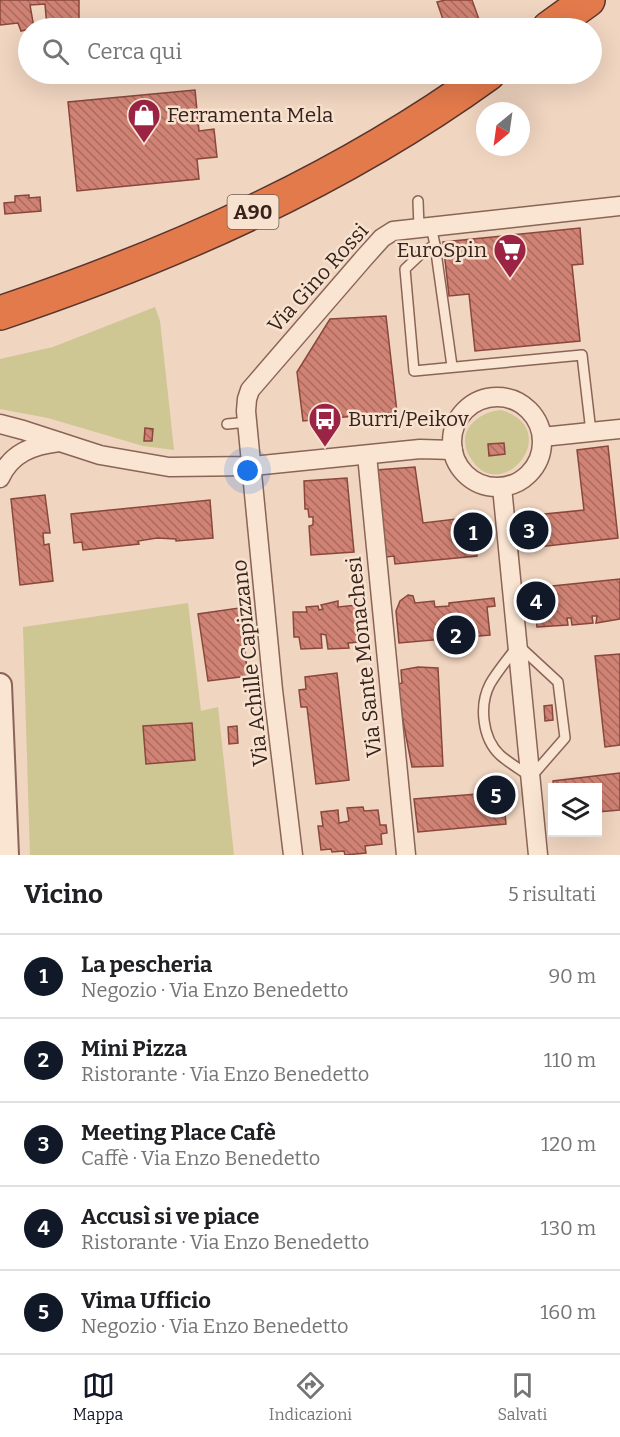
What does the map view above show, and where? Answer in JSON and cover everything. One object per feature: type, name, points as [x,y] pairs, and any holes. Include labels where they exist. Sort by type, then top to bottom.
[{"type":"highway","points":[[563,18],[588,0]]},
{"type":"highway","name":"A90","points":[[0,313],[129,267],[243,217],[355,158],[474,84]]},
{"type":"street","name":"Via Gino Rossi","points":[[253,466],[247,399],[253,386],[388,233],[398,229],[620,206]]},
{"type":"street","points":[[502,397],[524,405],[535,416],[542,437],[542,451],[532,471],[522,480],[502,487],[487,486],[467,476],[457,464],[452,435],[457,420],[466,408],[487,398],[502,397]]},
{"type":"street","points":[[0,424],[100,455],[151,465],[189,468],[253,466],[432,448],[453,450]]},
{"type":"street","points":[[542,437],[620,429]]},
{"type":"street","points":[[2,469],[29,448],[60,442]]},
{"type":"street","name":"Via Sante Monachesi","points":[[367,455],[406,855]]},
{"type":"street","name":"Via Achille Capizzano","points":[[253,466],[273,690],[293,855]]},
{"type":"street","points":[[502,487],[538,855]]},
{"type":"street","points":[[0,685],[7,855]]},
{"type":"lane","points":[[418,201],[425,226],[435,245],[452,366]]},
{"type":"lane","points":[[435,245],[405,268],[414,371],[582,355],[591,432]]},
{"type":"lane","points":[[227,424],[248,422]]},
{"type":"lane","points":[[518,645],[558,682],[565,738],[531,777],[499,754],[488,737],[483,718],[489,686],[518,645]]},
{"type":"shaded area","points":[[155,307],[160,321],[174,450],[143,446],[48,418],[0,409],[0,359],[53,347]]},
{"type":"shaded area","points":[[501,410],[520,420],[528,433],[528,447],[521,460],[510,470],[496,474],[482,471],[470,457],[465,439],[471,425],[477,419]],"holes":[[[504,443],[505,454],[489,455],[488,444]]]},
{"type":"shaded area","points":[[188,603],[201,711],[218,707],[234,855],[30,855],[23,627]],"holes":[[[192,723],[195,760],[146,764],[143,727]]]},
{"type":"building","points":[[0,0],[79,0],[79,18],[46,18],[45,4],[30,5],[32,18],[18,18],[18,23],[0,25]]},
{"type":"building","points":[[472,0],[478,18],[443,18],[437,2]]},
{"type":"building","name":"Ferramenta Mela","points":[[195,90],[199,131],[214,129],[217,157],[197,159],[199,179],[77,191],[68,102]]},
{"type":"building","points":[[29,195],[29,198],[40,197],[41,211],[5,214],[4,203],[15,202],[15,196]]},
{"type":"building","name":"EuroSpin","points":[[580,228],[583,264],[572,265],[580,341],[475,351],[469,294],[449,296],[443,242]]},
{"type":"building","points":[[386,316],[397,412],[303,421],[297,372],[330,319]]},
{"type":"building","points":[[145,428],[153,429],[152,441],[144,441]]},
{"type":"building","points":[[504,443],[505,454],[489,456],[488,444]]},
{"type":"building","points":[[608,446],[618,538],[529,548],[525,516],[584,510],[577,450]]},
{"type":"building","points":[[415,467],[423,523],[473,517],[477,556],[395,564],[394,556],[386,557],[376,470]]},
{"type":"building","points":[[347,478],[354,552],[311,555],[309,526],[313,525],[313,517],[309,517],[308,509],[305,509],[304,481]]},
{"type":"building","points":[[45,495],[50,533],[43,533],[44,545],[49,544],[53,581],[20,585],[11,499]]},
{"type":"building","points":[[210,500],[213,538],[176,541],[176,539],[157,538],[138,541],[139,544],[83,550],[82,542],[74,543],[71,514]]},
{"type":"building","points":[[620,579],[620,619],[596,623],[597,616],[592,616],[593,623],[572,625],[571,618],[567,618],[568,625],[537,627],[533,588]]},
{"type":"building","points":[[408,595],[413,596],[415,603],[434,601],[435,607],[449,606],[449,603],[494,598],[495,606],[487,607],[490,635],[399,643],[396,611],[400,601]]},
{"type":"building","points":[[338,601],[338,607],[357,605],[359,616],[364,615],[364,622],[360,623],[361,642],[348,643],[349,648],[328,649],[326,635],[321,634],[322,648],[301,649],[299,637],[294,637],[293,612],[307,612],[306,607],[318,606],[319,610],[323,609],[321,605]]},
{"type":"building","points":[[239,608],[248,676],[208,681],[198,614]]},
{"type":"building","points":[[620,654],[620,745],[605,747],[595,656]]},
{"type":"building","points":[[418,667],[438,668],[443,766],[412,767],[396,685],[402,683],[401,670]]},
{"type":"building","points":[[337,673],[349,780],[316,784],[307,707],[301,707],[299,690],[306,689],[305,677]]},
{"type":"building","points":[[552,705],[553,720],[545,721],[544,706]]},
{"type":"building","points":[[192,723],[195,760],[146,764],[143,726]]},
{"type":"building","points":[[237,726],[238,743],[229,744],[228,727]]},
{"type":"building","points":[[620,773],[620,810],[602,812],[602,783],[553,783],[553,781]]},
{"type":"building","points":[[503,792],[506,824],[418,832],[414,799]]},
{"type":"building","points":[[363,807],[364,811],[378,810],[380,825],[386,825],[387,833],[381,834],[382,844],[365,846],[366,853],[345,855],[344,851],[321,850],[318,826],[323,826],[321,812],[338,810],[339,823],[349,821],[347,808]]},
{"type":"place","name":"Ferramenta Mela","points":[[144,144]]},
{"type":"place","name":"EuroSpin","points":[[510,279]]},
{"type":"place","name":"Burri/Peikov","points":[[325,448]]},
{"type":"place","name":"Meeting Place Cafè","points":[[529,530]]},
{"type":"place","name":"La pescheria","points":[[473,532]]},
{"type":"place","name":"Accusì si ve piace","points":[[536,601]]},
{"type":"place","name":"Mini Pizza","points":[[456,635]]},
{"type":"place","name":"Vima Ufficio","points":[[496,795]]}]
